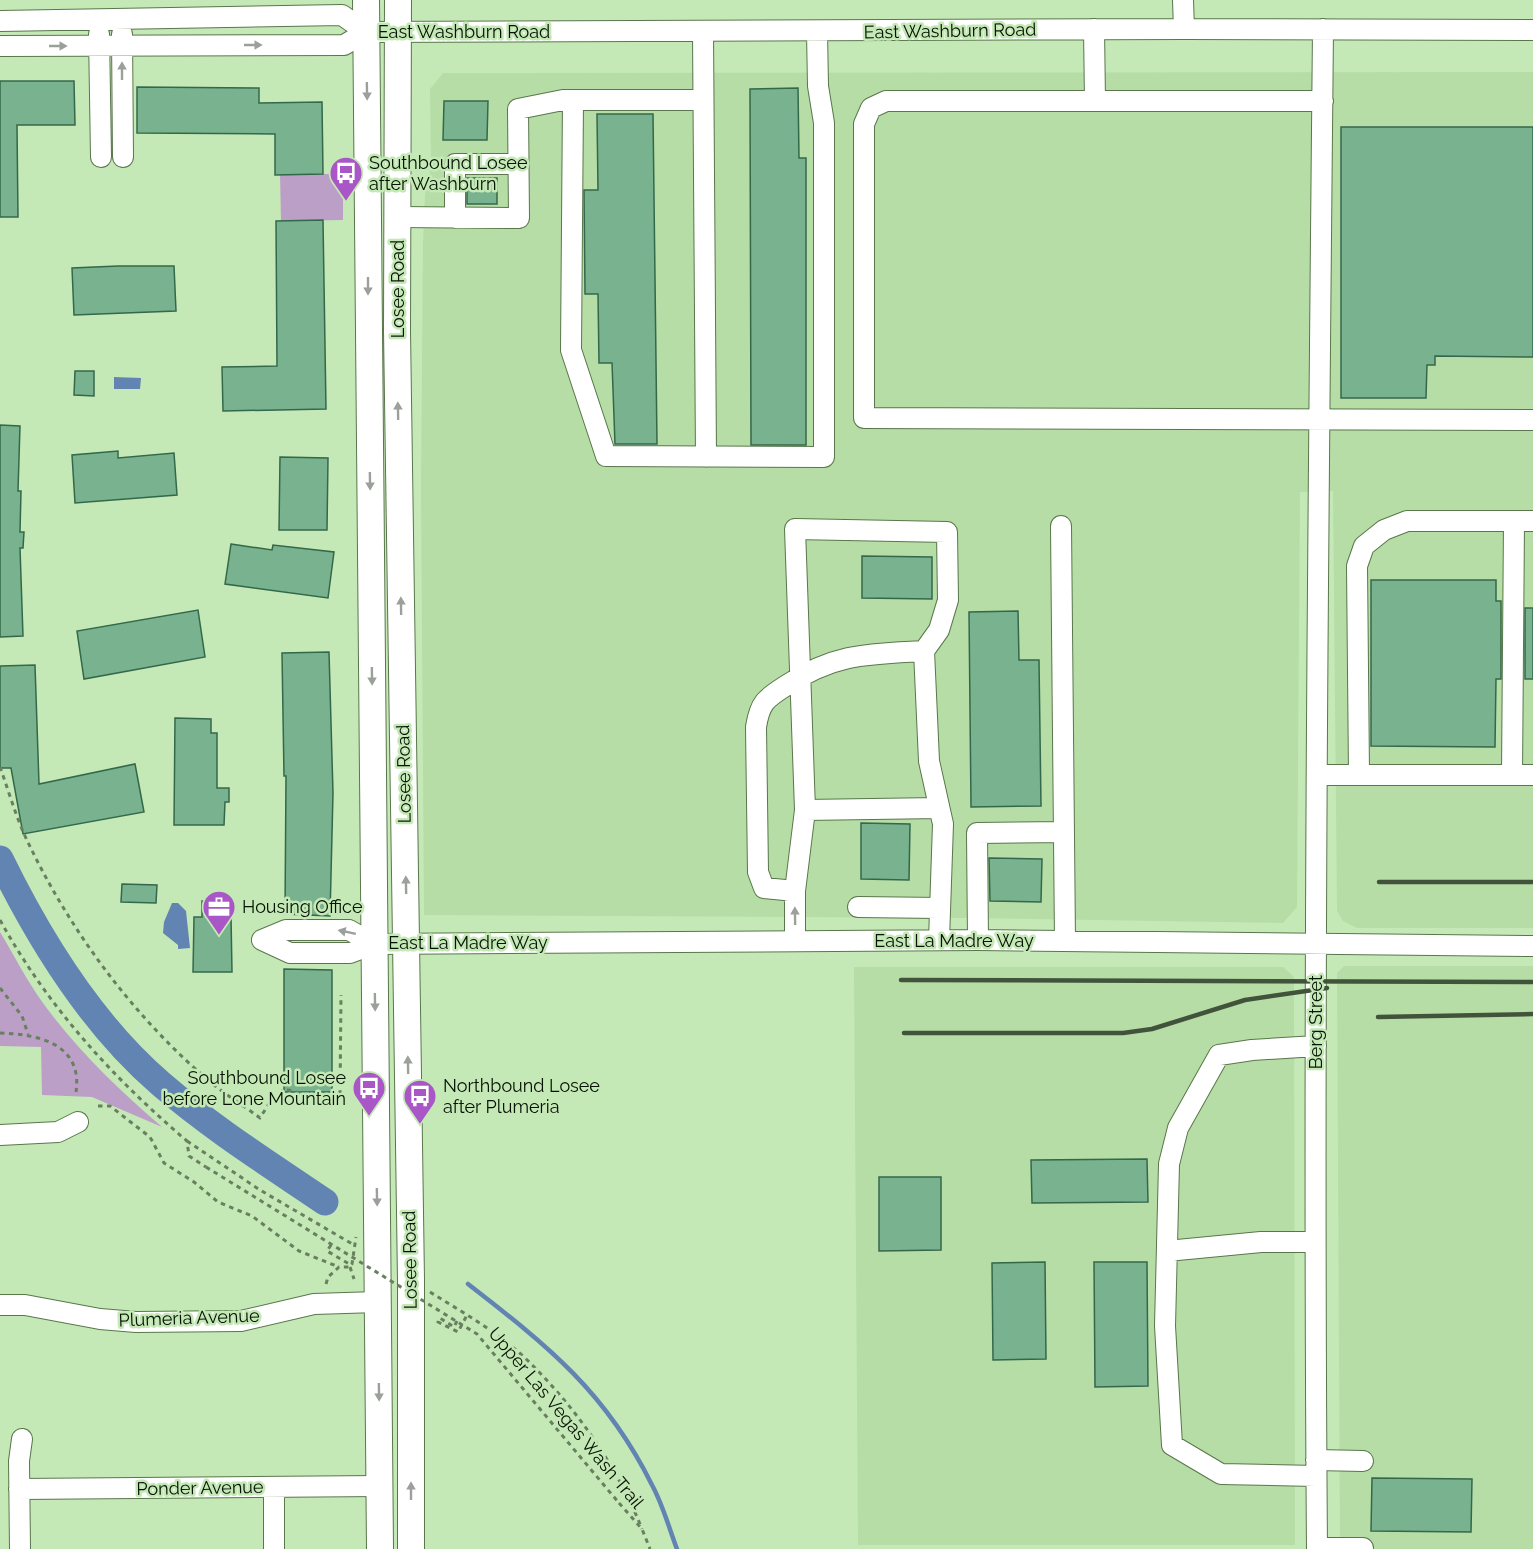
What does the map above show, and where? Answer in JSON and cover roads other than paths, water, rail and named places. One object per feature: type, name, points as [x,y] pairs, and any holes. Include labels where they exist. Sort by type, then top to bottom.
[{"type":"main road","name":"Losee Road","points":[[366,0],[380,1549]]},
{"type":"main road","name":"Losee Road","points":[[398,0],[397,331],[407,944],[411,1549]]},
{"type":"main road","points":[[377,1302],[393,1312],[395,1344],[411,1394]]},
{"type":"street","points":[[1184,0],[1184,28]]},
{"type":"street","name":"East Washburn Road","points":[[0,21],[123,19],[222,9],[342,15],[366,32]]},
{"type":"street","points":[[123,19],[123,157]]},
{"type":"street","points":[[99,20],[101,157]]},
{"type":"street","name":"East Washburn Road","points":[[0,46],[344,45],[366,32],[817,32],[1184,28],[1533,30]]},
{"type":"street","points":[[1094,29],[1095,101]]},
{"type":"street","name":"Berg Street","points":[[1317,1549],[1314,1242],[1317,945],[1317,494],[1323,29]]},
{"type":"street","points":[[703,32],[706,457]]},
{"type":"street","points":[[573,100],[571,350],[606,456],[824,457],[824,123],[818,86],[817,32]]},
{"type":"street","points":[[100,96],[123,96]]},
{"type":"street","points":[[398,217],[519,218],[518,109],[573,100],[703,100]]},
{"type":"street","points":[[1323,101],[886,101],[871,108],[864,124],[864,418],[1533,420]]},
{"type":"street","points":[[455,218],[455,164],[518,164]]},
{"type":"street","points":[[1359,774],[1357,566],[1364,546],[1384,530],[1407,521],[1523,521],[1512,775]]},
{"type":"street","points":[[1061,526],[1065,941]]},
{"type":"street","points":[[795,941],[795,891],[805,810],[795,529],[947,532],[948,600],[939,630],[924,651],[929,761],[943,824],[939,940]]},
{"type":"street","points":[[795,891],[764,888],[758,872],[756,727],[759,709],[766,699],[801,676],[833,660],[864,654],[924,651]]},
{"type":"street","points":[[1317,775],[1533,775]]},
{"type":"street","points":[[805,810],[939,808]]},
{"type":"street","points":[[978,940],[977,833],[1064,832]]},
{"type":"street","points":[[858,907],[940,908]]},
{"type":"street","name":"East La Madre Way","points":[[374,944],[349,930],[286,930],[262,939],[290,953],[350,953],[374,944],[939,940],[1533,946]]},
{"type":"street","points":[[317,930],[318,953]]},
{"type":"street","points":[[1316,1046],[1252,1050],[1219,1055],[1178,1128],[1169,1164],[1165,1326],[1172,1445],[1221,1474],[1274,1477],[1363,1461]]},
{"type":"street","points":[[0,1135],[58,1132],[78,1122]]},
{"type":"street","points":[[1167,1251],[1261,1242],[1314,1242]]},
{"type":"street","name":"Plumeria Avenue","points":[[0,1305],[41,1307],[117,1322],[241,1320],[265,1317],[314,1304],[377,1302]]},
{"type":"street","points":[[20,1549],[19,1489],[22,1439]]},
{"type":"street","name":"Ponder Avenue","points":[[19,1489],[380,1486]]},
{"type":"street","points":[[273,1487],[274,1549]]},
{"type":"street","points":[[1317,1549],[1363,1548]]},
{"type":"water","points":[[114,377],[141,378],[140,389],[114,389]]},
{"type":"water","points":[[172,903],[178,903],[186,911],[190,948],[178,949],[178,945],[163,933],[164,922]]},
{"type":"waterway","points":[[0,859],[32,920],[69,980],[112,1035],[161,1084],[200,1116],[325,1202]]},
{"type":"waterway","points":[[468,1284],[549,1350],[595,1397],[634,1452],[652,1485],[677,1549]]},
{"type":"railway","points":[[1379,882],[1533,882]]},
{"type":"railway","points":[[901,980],[1533,982]]},
{"type":"railway","points":[[904,1033],[1123,1033],[1152,1029],[1245,1000],[1327,988]]},
{"type":"railway","points":[[1378,1017],[1533,1014]]},
{"type":"place","name":"Southbound Losee after Washburn","points":[[346,202]]},
{"type":"place","name":"Housing Office","points":[[219,936]]},
{"type":"place","name":"Southbound Losee before Lone Mountain","points":[[369,1117]]},
{"type":"place","name":"Northbound Losee after Plumeria","points":[[420,1125]]}]
